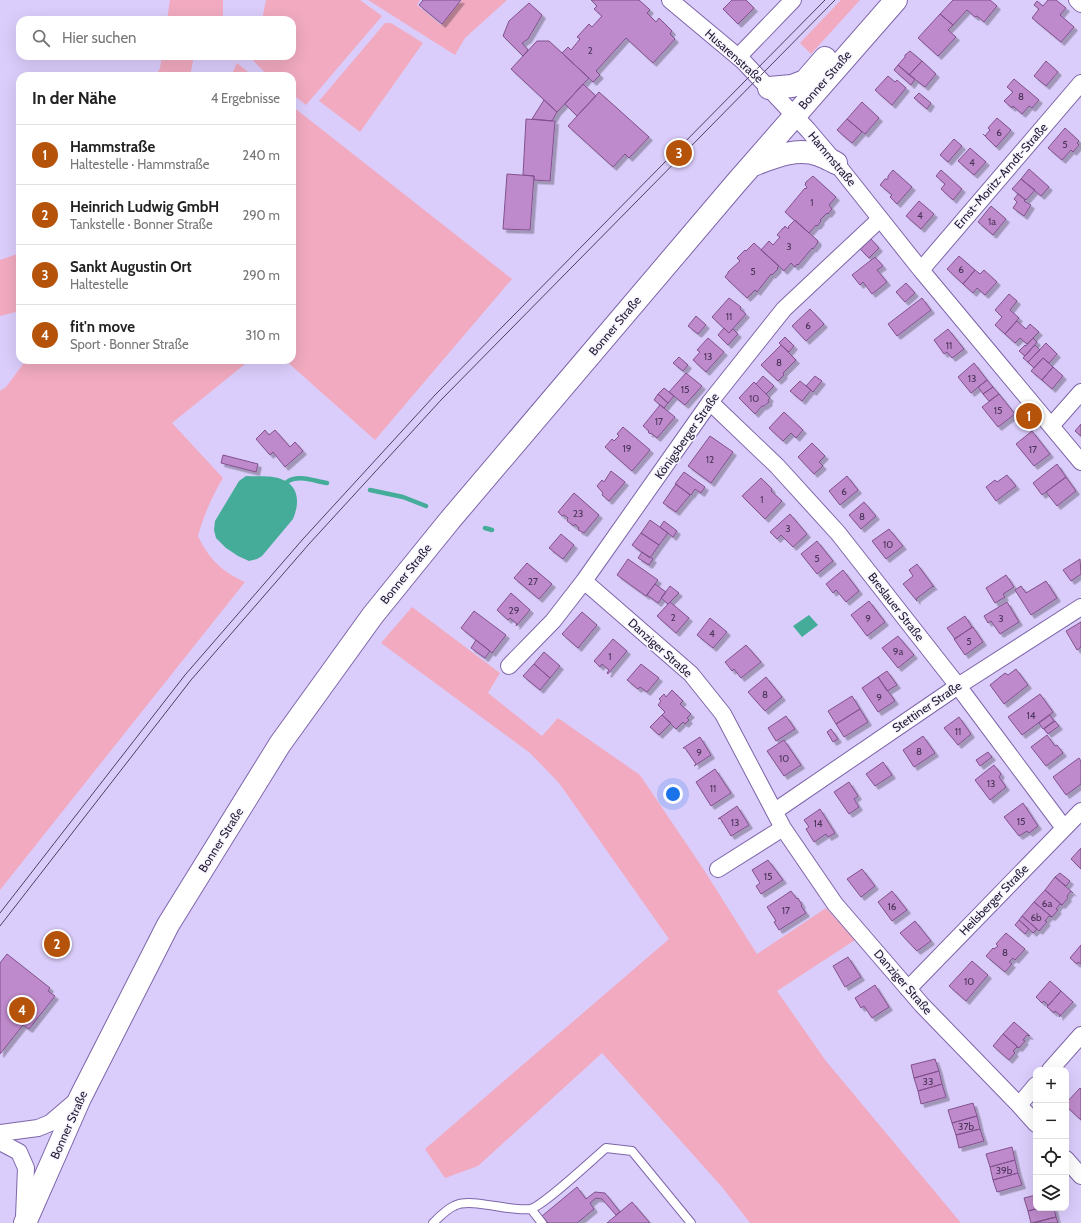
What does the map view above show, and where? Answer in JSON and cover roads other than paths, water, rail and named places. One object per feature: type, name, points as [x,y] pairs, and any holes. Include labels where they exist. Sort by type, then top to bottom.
[{"type":"main road","name":"Bonner Straße","points":[[24,1223],[80,1098],[168,925],[280,744],[368,621],[450,520],[751,166],[896,0]]},
{"type":"main road","points":[[769,88],[792,86],[805,81],[826,57],[852,49]]},
{"type":"main road","points":[[751,166],[781,155],[797,152],[818,154],[836,163]]},
{"type":"street","name":"Husarenstraße","points":[[670,0],[738,57],[795,116]]},
{"type":"street","points":[[738,57],[793,0]]},
{"type":"street","points":[[1077,0],[1081,4]]},
{"type":"street","name":"Ernst-Moritz-Arndt-Straße","points":[[921,270],[1081,83]]},
{"type":"street","name":"Hammstraße","points":[[795,116],[836,163],[921,270],[1081,462]]},
{"type":"street","name":"Königsberger Straße","points":[[509,666],[552,621],[584,581],[710,402],[784,308],[880,219]]},
{"type":"street","points":[[1051,426],[1081,392]]},
{"type":"street","name":"Breslauer Straße","points":[[710,402],[777,466],[838,533],[958,686],[1064,828]]},
{"type":"street","name":"Danziger Straße","points":[[584,581],[692,674],[723,714],[783,828],[835,904],[922,1005],[1033,1121]]},
{"type":"street","name":"Stettiner Straße","points":[[774,811],[958,686],[1081,607]]},
{"type":"street","name":"Heilsberger Straße","points":[[908,989],[1081,811]]},
{"type":"street","points":[[718,869],[783,828]]},
{"type":"street","points":[[1053,1067],[1081,1035]]},
{"type":"street","points":[[1019,1105],[1033,1089]]},
{"type":"street","points":[[0,1133],[38,1128],[50,1123],[80,1098]]},
{"type":"street","points":[[0,1142],[19,1152],[26,1168],[24,1223]]},
{"type":"street","points":[[1069,1162],[1081,1176]]},
{"type":"lane","points":[[432,1223],[454,1205],[470,1203],[505,1208],[531,1209],[549,1198],[606,1148],[632,1151],[690,1223]]},
{"type":"lane","points":[[531,1209],[542,1223]]},
{"type":"waterway","points":[[287,482],[296,478],[301,478],[327,483]]},
{"type":"waterway","points":[[370,490],[403,497],[426,506]]},
{"type":"waterway","points":[[485,528],[492,530]]},
{"type":"tram line","points":[[0,913],[185,675],[303,539],[435,395],[825,0]]},
{"type":"tram line","points":[[0,926],[191,680],[309,544],[441,400],[835,0]]},
{"type":"place","name":"Sankt Augustin Ort","points":[[679,153]]},
{"type":"place","name":"Hammstraße","points":[[1029,416]]},
{"type":"place","name":"Heinrich Ludwig GmbH","points":[[57,944]]},
{"type":"place","name":"fit'n move","points":[[22,1010]]}]
